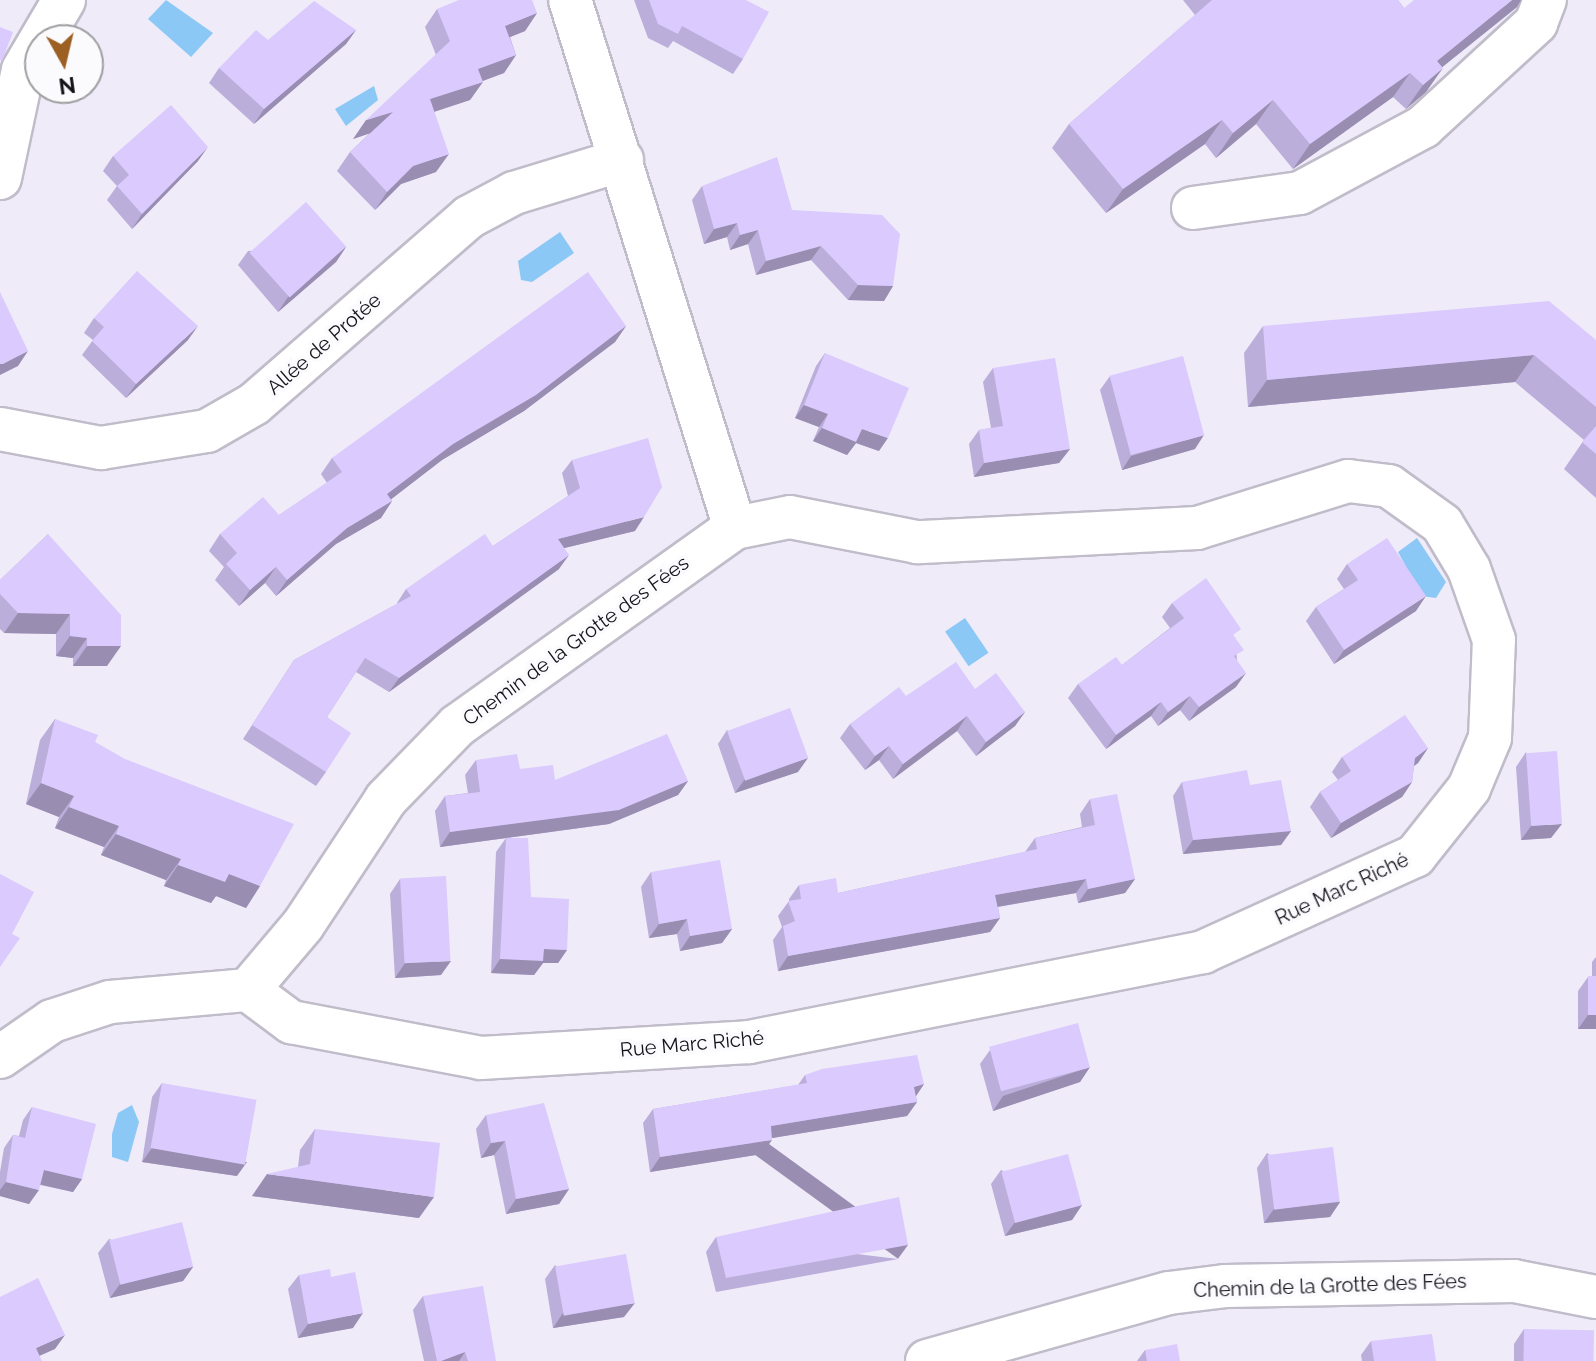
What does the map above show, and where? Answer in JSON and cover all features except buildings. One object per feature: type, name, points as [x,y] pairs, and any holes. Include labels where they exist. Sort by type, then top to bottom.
[{"type":"street","points":[[0,178],[23,70],[64,0]]},
{"type":"street","points":[[570,0],[735,528]]},
{"type":"street","points":[[1193,208],[1300,193],[1423,127],[1536,23],[1545,0]]},
{"type":"street","name":"Allée de Protée","points":[[0,429],[101,448],[207,431],[254,404],[469,217],[514,193],[622,160]]},
{"type":"street","name":"Rue Marc Riché","points":[[248,990],[291,1022],[481,1058],[749,1042],[1188,955],[1415,856],[1469,788],[1490,738],[1494,640],[1469,569],[1442,524],[1389,486],[1348,481],[1197,528],[917,542],[790,517],[735,528]]},
{"type":"street","name":"Chemin de la Grotte des Fées","points":[[248,990],[303,925],[386,799],[457,726],[735,528]]},
{"type":"street","points":[[0,1057],[52,1021],[110,1002],[248,990]]},
{"type":"street","name":"Chemin de la Grotte des Fées","points":[[927,1361],[1169,1293],[1225,1286],[1514,1281],[1596,1297]]},
{"type":"water","points":[[166,0],[213,33],[191,57],[148,19]]},
{"type":"water","points":[[374,86],[378,100],[346,126],[335,109]]},
{"type":"water","points":[[560,232],[574,253],[532,282],[521,280],[518,261]]},
{"type":"water","points":[[1417,538],[1446,582],[1436,598],[1422,596],[1398,552]]},
{"type":"water","points":[[965,618],[988,653],[969,666],[945,631]]},
{"type":"water","points":[[132,1105],[139,1122],[128,1162],[112,1157],[112,1134],[118,1113]]}]
